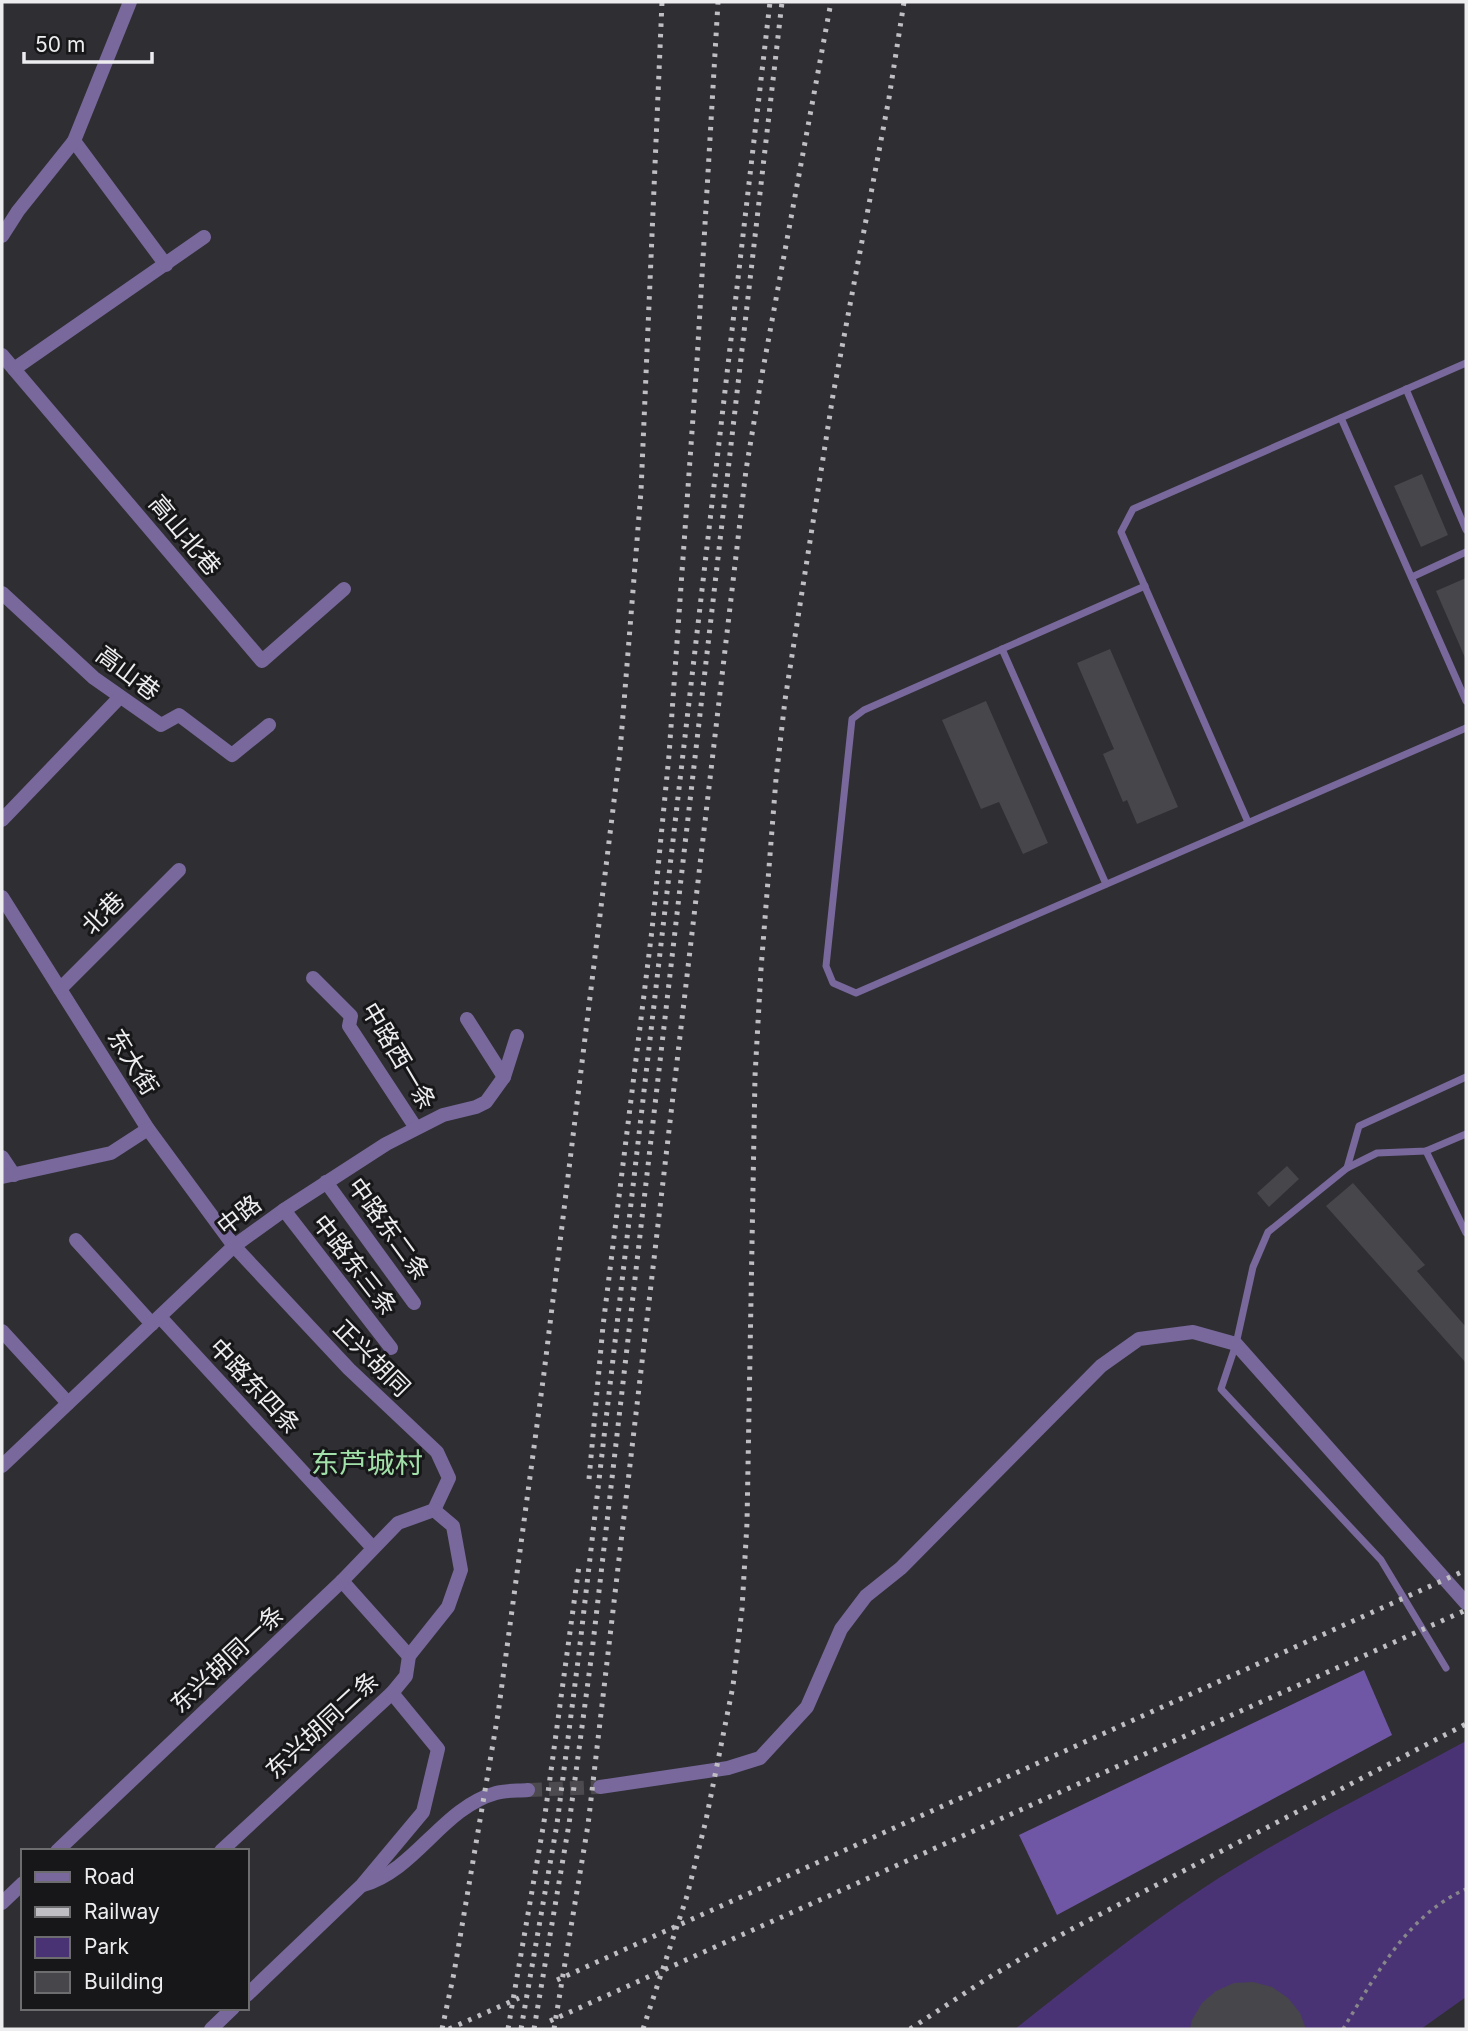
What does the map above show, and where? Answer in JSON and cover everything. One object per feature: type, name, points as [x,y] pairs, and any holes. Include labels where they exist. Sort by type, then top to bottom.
[{"type":"street","points":[[2,236],[74,141],[130,2]]},
{"type":"street","points":[[74,141],[166,265]]},
{"type":"street","points":[[2,207],[14,218]]},
{"type":"street","points":[[14,369],[204,237]]},
{"type":"street","name":"高山北巷","points":[[2,355],[262,661],[344,589]]},
{"type":"street","name":"高山巷","points":[[2,593],[94,678],[161,725],[179,715],[232,755],[269,725]]},
{"type":"street","points":[[2,820],[120,697]]},
{"type":"street","name":"北巷","points":[[60,989],[179,870]]},
{"type":"street","name":"东大街","points":[[2,897],[148,1129],[234,1246]]},
{"type":"street","name":"中路西一条","points":[[313,978],[351,1016],[349,1026],[416,1128]]},
{"type":"street","points":[[467,1019],[504,1077]]},
{"type":"street","name":"中路","points":[[2,1466],[234,1246],[386,1144],[443,1115],[486,1102],[504,1077],[517,1036]]},
{"type":"street","points":[[2,1157],[8,1176],[111,1153],[148,1129]]},
{"type":"street","name":"中路东二条","points":[[326,1182],[414,1303]]},
{"type":"street","name":"中路东三条","points":[[284,1210],[391,1348]]},
{"type":"street","name":"中路东四条","points":[[76,1240],[373,1548]]},
{"type":"street","name":"正兴胡同","points":[[234,1246],[349,1369],[437,1452],[449,1478],[434,1510]]},
{"type":"street","points":[[2,1331],[68,1404]]},
{"type":"street","points":[[600,1787],[728,1768],[760,1758],[807,1707],[841,1629],[866,1596],[901,1568],[1101,1366],[1139,1339],[1193,1332],[1236,1344],[1466,1603]]},
{"type":"street","name":"东兴胡同一条","points":[[59,1849],[342,1581],[398,1523],[434,1510]]},
{"type":"street","name":"东兴胡同二条","points":[[223,1849],[392,1693],[406,1676],[409,1656],[447,1607],[461,1570],[453,1526],[434,1510]]},
{"type":"street","points":[[342,1581],[409,1656]]},
{"type":"street","points":[[248,1994],[362,1885],[423,1812],[438,1749],[392,1693]]},
{"type":"street","points":[[362,1885],[378,1880],[395,1869],[457,1812],[496,1793],[528,1790]]},
{"type":"street","points":[[2,1903],[21,1885]]},
{"type":"street","points":[[211,2029],[231,2010]]},
{"type":"lane","points":[[1248,822],[1121,532],[1133,509],[1466,363]]},
{"type":"lane","points":[[1406,389],[1466,530]]},
{"type":"lane","points":[[1341,418],[1466,701]]},
{"type":"lane","points":[[1412,577],[1466,551]]},
{"type":"lane","points":[[1145,586],[864,710],[852,719],[825,966],[832,983],[856,993],[1466,727]]},
{"type":"lane","points":[[1002,649],[1106,884]]},
{"type":"lane","points":[[1347,1168],[1359,1126],[1466,1077]]},
{"type":"lane","points":[[1446,1668],[1381,1560],[1221,1389],[1236,1344],[1253,1267],[1268,1232],[1347,1168],[1377,1153],[1426,1151],[1466,1134]]},
{"type":"lane","points":[[1426,1151],[1466,1233]]},
{"type":"path","points":[[1343,2029],[1369,1984],[1392,1952],[1424,1917],[1466,1889]]},
{"type":"green space","points":[[1466,1741],[1466,1997],[1421,2029],[1015,2029],[1130,1940],[1202,1889],[1299,1831]]},
{"type":"shaded area","points":[[1364,1670],[1392,1735],[1057,1915],[1019,1835]]},
{"type":"building","points":[[1422,474],[1448,535],[1421,547],[1394,486]]},
{"type":"building","points":[[1466,578],[1466,660],[1436,591]]},
{"type":"building","points":[[1110,649],[1178,807],[1137,824],[1127,800],[1123,802],[1103,754],[1114,749],[1077,663]]},
{"type":"building","points":[[986,701],[1048,843],[1023,854],[999,802],[981,809],[942,720]]},
{"type":"building","points":[[1287,1166],[1299,1179],[1269,1207],[1257,1193]]},
{"type":"building","points":[[1353,1183],[1425,1265],[1417,1271],[1466,1327],[1466,1363],[1326,1206]]},
{"type":"building","points":[[1253,1982],[1272,1987],[1288,1998],[1300,2013],[1306,2029],[1190,2029],[1202,2003],[1216,1991],[1234,1983]]},
{"type":"tunnel","points":[[528,1790],[600,1787]]},
{"type":"railway","points":[[442,2029],[498,1714],[544,1373],[620,752],[641,491],[662,2]]},
{"type":"railway","points":[[589,1479],[603,1326],[652,930],[669,755],[697,361],[718,2]]},
{"type":"railway","points":[[521,2029],[557,1824],[579,1653],[770,2]]},
{"type":"railway","points":[[534,2029],[569,1824],[592,1652],[782,2]]},
{"type":"railway","points":[[554,2029],[588,1825],[746,470],[831,2]]},
{"type":"railway","points":[[643,2029],[687,1896],[706,1820],[733,1686],[742,1609],[747,1523],[755,1076],[776,779],[785,700],[833,395],[889,98],[904,2]]},
{"type":"railway","points":[[508,2029],[544,1822],[579,1566]]},
{"type":"railway","points":[[557,1980],[1466,1570]]},
{"type":"railway","points":[[550,2021],[1466,1610]]},
{"type":"railway","points":[[910,2029],[988,1978],[1066,1932],[1466,1724]]},
{"type":"railway","points":[[449,2029],[519,1998]]},
{"type":"district","name":"东芦城村","points":[[367,1463]]}]
